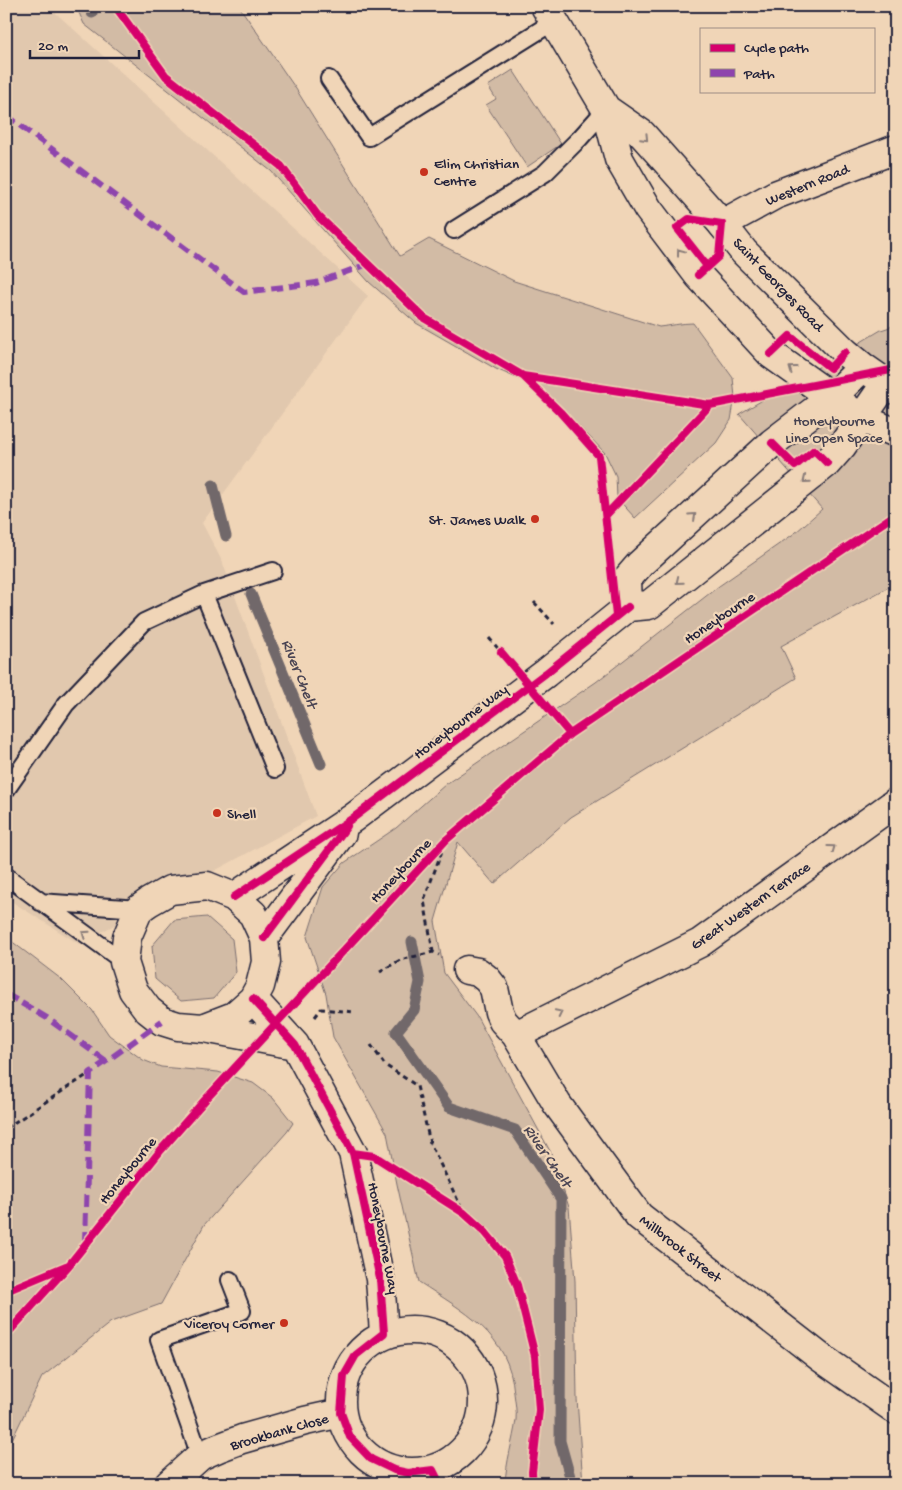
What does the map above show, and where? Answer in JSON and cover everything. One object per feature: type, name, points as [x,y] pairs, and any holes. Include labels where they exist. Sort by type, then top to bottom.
[{"type":"street","name":"Saint Georges Road","points":[[549,14],[606,109],[618,158],[648,210],[698,275],[771,354],[861,418],[896,433]]},
{"type":"street","name":"Saint Georges Road","points":[[606,109],[642,134],[722,224],[744,252],[845,352],[891,386]]},
{"type":"street","name":"Western Road","points":[[722,224],[775,195],[896,149]]},
{"type":"street","points":[[628,607],[627,579],[640,564],[772,442],[831,398],[863,367]]},
{"type":"street","name":"Honeybourne Way","points":[[234,897],[354,818],[538,679],[628,607],[649,605],[827,463],[842,446],[861,418],[891,386]]},
{"type":"street","name":"Great Western Terrace","points":[[516,1035],[700,944],[896,802]]},
{"type":"street","name":"Honeybourne Way","points":[[264,938],[354,818]]},
{"type":"street","points":[[203,1028],[234,1016],[252,999],[260,986],[266,962],[264,938],[253,914],[234,897],[207,886],[170,890],[139,909],[127,937],[124,962],[133,990],[148,1010],[162,1021],[178,1026],[203,1028],[295,1046]]},
{"type":"street","name":"Millbrook Street","points":[[467,970],[478,972],[488,979],[494,988],[503,1021],[516,1035],[557,1104],[639,1216],[820,1357],[896,1410]]},
{"type":"street","name":"Honeybourne Way","points":[[252,999],[295,1046],[353,1153],[380,1279],[384,1333]]},
{"type":"street","points":[[418,1328],[450,1339],[469,1356],[483,1386],[484,1411],[475,1437],[436,1477],[394,1470],[371,1459],[350,1437],[341,1413],[344,1376],[356,1355],[384,1333],[418,1328]]},
{"type":"street","name":"Brookbank Close","points":[[168,1484],[200,1456],[242,1439],[341,1413]]},
{"type":"lane","points":[[330,79],[369,137],[549,14]]},
{"type":"lane","points":[[454,230],[545,173],[606,109]]},
{"type":"lane","points":[[6,790],[66,704],[144,622],[204,594],[273,571]]},
{"type":"lane","points":[[204,594],[275,769]]},
{"type":"lane","points":[[6,876],[124,962]]},
{"type":"lane","points":[[40,902],[139,909]]},
{"type":"lane","points":[[200,1456],[159,1340],[242,1311],[230,1280]]},
{"type":"path","points":[[489,638],[501,652],[538,679]]},
{"type":"path","points":[[380,972],[400,960],[433,952],[424,900],[446,840]]},
{"type":"path","points":[[295,1046],[321,1009],[355,1012]]},
{"type":"path","points":[[371,1045],[385,1065],[417,1086],[430,1144],[464,1213]]},
{"type":"path","points":[[6,1128],[90,1073]]},
{"type":"path","points":[[448,1203],[471,1219]]},
{"type":"shaded area","points":[[6,6],[48,6],[368,296],[202,523],[222,561],[316,816],[79,944],[6,898]]},
{"type":"green space","points":[[76,6],[239,6],[296,89],[400,256],[429,239],[514,281],[659,327],[693,323],[733,378],[735,397],[731,420],[716,443],[635,518],[617,498],[616,476],[605,453],[546,391],[496,369],[416,323],[369,282],[271,171],[84,24]]},
{"type":"green space","points":[[513,70],[561,144],[527,167],[486,105],[496,99],[488,86]]},
{"type":"green space","name":"Honeybourne Line Open Space","points":[[896,325],[896,583],[781,646],[796,678],[571,817],[494,884],[458,842],[435,921],[444,973],[477,1017],[550,1151],[569,1207],[575,1281],[577,1399],[583,1484],[505,1484],[516,1417],[510,1372],[494,1339],[481,1326],[468,1314],[419,1282],[387,1133],[333,1037],[326,994],[307,937],[323,887],[344,863],[396,828],[446,784],[596,682],[719,586],[795,533],[822,509],[739,414],[881,330]]},
{"type":"green space","points":[[207,917],[232,939],[236,972],[214,998],[181,1001],[155,979],[152,946],[174,920]]},
{"type":"green space","points":[[6,937],[61,979],[92,1010],[109,1035],[143,1060],[161,1067],[218,1072],[253,1083],[273,1098],[293,1123],[204,1225],[161,1304],[111,1322],[42,1377],[6,1452]]},
{"type":"waterway","name":"River Chelt","points":[[90,6],[92,13]]},
{"type":"waterway","name":"River Chelt","points":[[213,485],[226,536]]},
{"type":"waterway","name":"River Chelt","points":[[251,594],[321,764]]},
{"type":"waterway","name":"River Chelt","points":[[412,942],[420,982],[414,1010],[396,1032],[449,1107],[515,1130],[561,1199],[560,1441],[572,1484]]},
{"type":"marked path","points":[[6,115],[244,292],[316,283],[368,264]]},
{"type":"marked path","points":[[6,994],[47,1018],[106,1061]]},
{"type":"marked path","points":[[85,1243],[90,1073],[162,1021]]},
{"type":"cycle path","points":[[115,6],[166,76],[281,166],[318,216],[424,318],[523,376],[710,405],[896,369]]},
{"type":"cycle path","points":[[698,275],[719,256],[722,224],[689,219],[677,228],[707,266]]},
{"type":"cycle path","points":[[771,354],[790,336],[830,368],[845,352]]},
{"type":"cycle path","points":[[523,376],[560,412],[599,456],[616,616]]},
{"type":"cycle path","points":[[607,514],[710,405]]},
{"type":"cycle path","points":[[772,443],[795,466],[814,450],[827,463]]},
{"type":"cycle path","name":"Honeybourne","points":[[6,1335],[69,1265],[161,1150],[205,1100],[446,840],[570,734],[896,514]]},
{"type":"cycle path","points":[[234,897],[353,818],[546,673],[628,607]]},
{"type":"cycle path","points":[[501,652],[570,734]]},
{"type":"cycle path","points":[[264,938],[347,826]]},
{"type":"cycle path","points":[[253,999],[295,1045],[353,1153],[380,1279],[384,1333],[356,1355],[344,1376],[341,1413],[350,1437],[371,1459],[394,1470],[408,1473],[433,1470],[440,1484]]},
{"type":"cycle path","points":[[353,1153],[374,1156],[464,1213],[485,1232],[505,1256],[517,1285],[535,1356],[539,1410],[532,1472],[533,1484]]},
{"type":"cycle path","points":[[6,1291],[66,1266]]},
{"type":"place","name":"Elim Christian Centre","points":[[424,172]]},
{"type":"place","name":"St. James Walk","points":[[535,519]]},
{"type":"place","name":"Shell","points":[[217,813]]},
{"type":"place","name":"Viceroy Corner","points":[[284,1323]]}]
